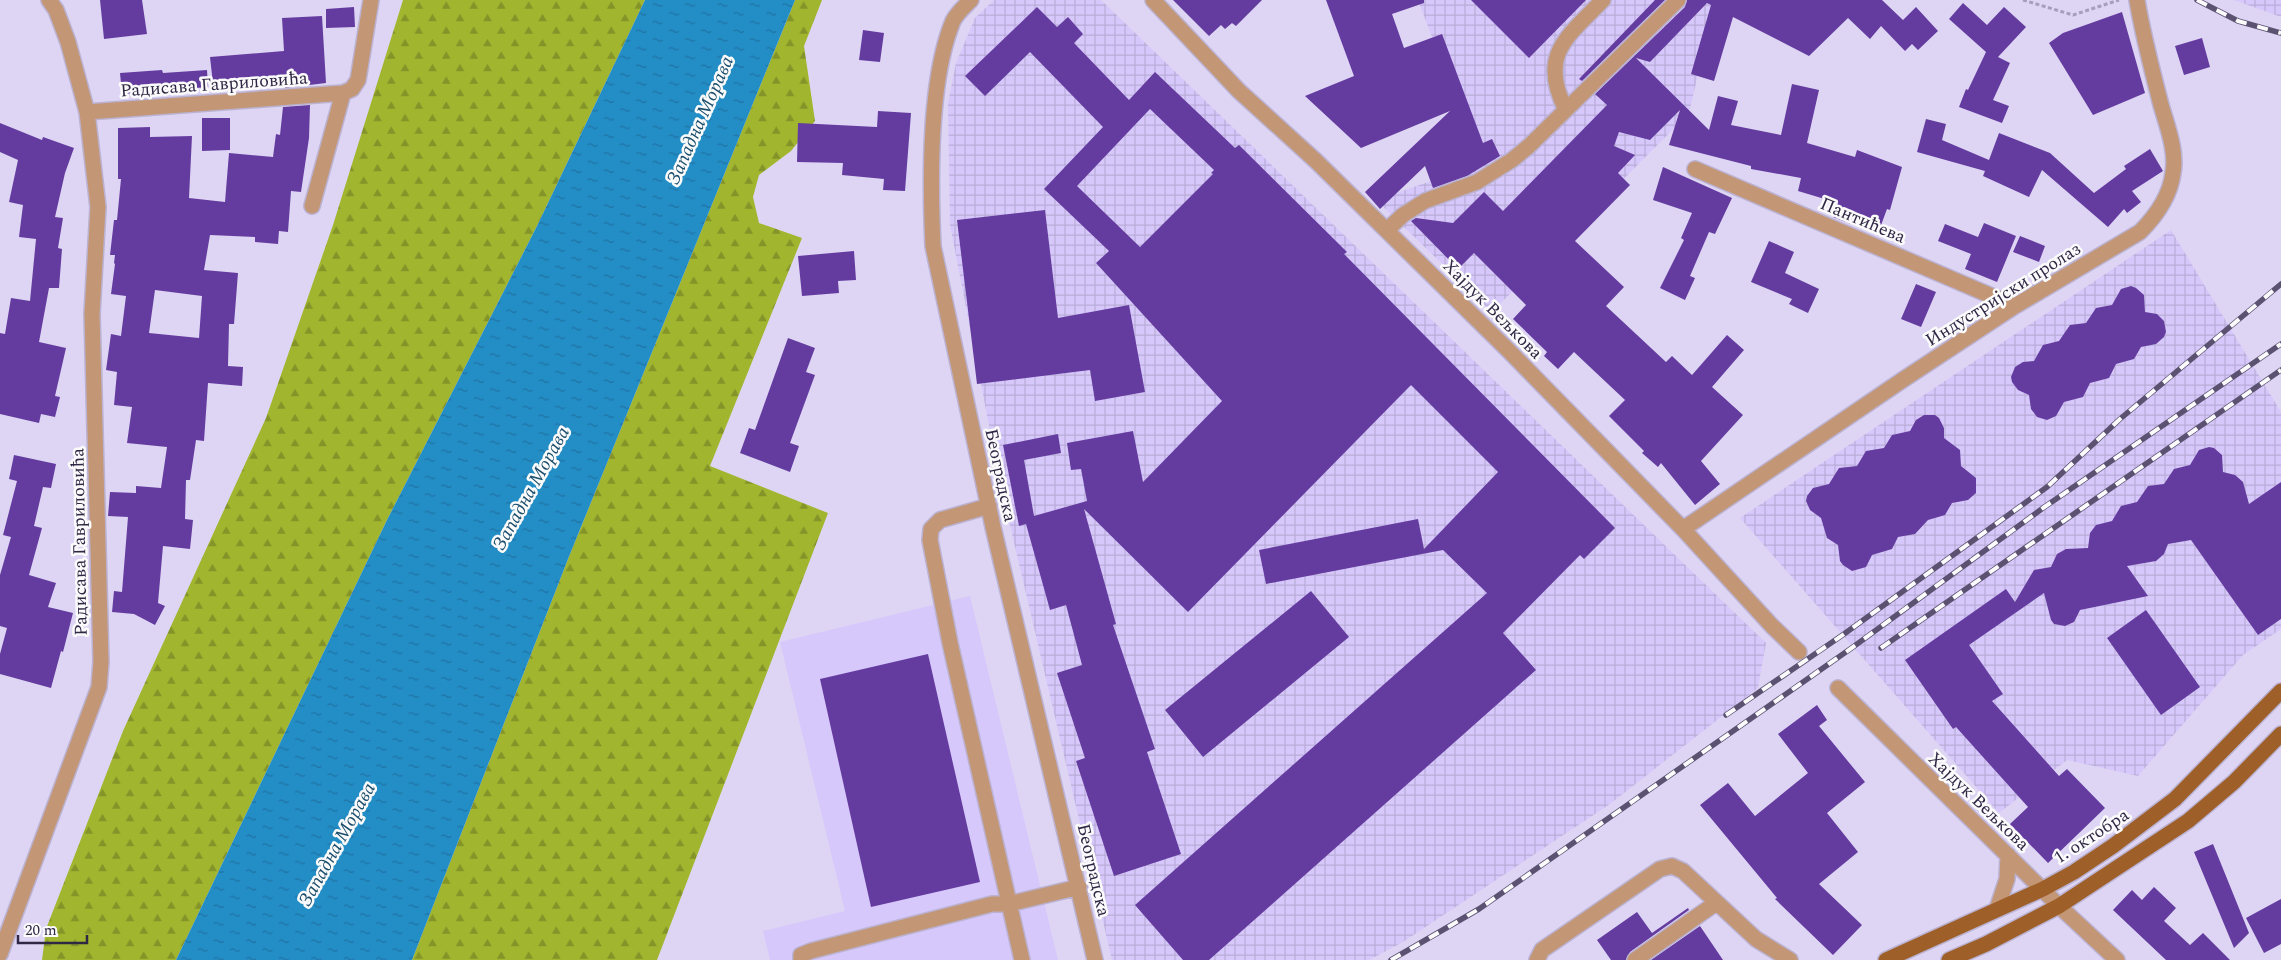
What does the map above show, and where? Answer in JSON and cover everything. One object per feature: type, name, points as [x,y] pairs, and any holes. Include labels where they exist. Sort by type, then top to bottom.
[{"type":"main road","name":"1. октобра","points":[[1886,960],[2043,889],[2074,872],[2149,821],[2200,775],[2281,691]]},
{"type":"main road","points":[[1949,960],[1986,944],[2059,906],[2188,821],[2234,782],[2281,734]]},
{"type":"street","name":"Радисава Гавриловића","points":[[0,954],[99,687],[101,662],[92,314],[98,207],[87,112],[68,42],[56,10],[50,0]]},
{"type":"street","points":[[312,206],[343,93],[352,89],[358,80],[372,0]]},
{"type":"street","name":"Београдска","points":[[971,0],[954,19],[941,61],[935,114],[932,210],[933,246],[989,506],[1095,960]]},
{"type":"street","name":"Хајдук Вељкова","points":[[1153,0],[1239,90],[1387,230],[1683,529],[1772,626],[1799,652]]},
{"type":"street","points":[[1566,110],[1558,96],[1555,81],[1555,62],[1562,43],[1603,0]]},
{"type":"street","points":[[1387,230],[1403,215],[1425,201],[1469,185],[1499,169],[1529,146],[1678,0]]},
{"type":"street","name":"Индустријски пролаз","points":[[1683,529],[1896,384],[2016,306],[2140,232],[2153,219],[2168,194],[2174,172],[2172,145],[2144,37],[2137,0]]},
{"type":"street","name":"Радисава Гавриловића","points":[[87,112],[343,93]]},
{"type":"street","name":"Пантићева","points":[[1695,169],[2016,306]]},
{"type":"street","points":[[989,506],[940,520],[931,529],[930,540],[950,643],[1022,960]]},
{"type":"street","name":"Хајдук Вељкова","points":[[1838,688],[2059,906],[2117,960]]},
{"type":"street","points":[[1997,909],[2007,879],[2008,855]]},
{"type":"street","points":[[1536,960],[1542,950],[1660,869],[1672,866],[1683,871],[1756,939],[1790,960]]},
{"type":"street","points":[[800,960],[802,955],[811,950],[992,904],[1009,904],[1079,888]]},
{"type":"street","points":[[1635,960],[1716,903]]},
{"type":"path","points":[[2023,0],[2073,14],[2119,0]]},
{"type":"shaded area","points":[[994,0],[1101,0],[1766,643],[1758,688],[1610,804],[1403,942],[1369,960],[1112,960],[1001,487],[950,225],[948,103],[956,63],[975,18]]},
{"type":"shaded area","points":[[1418,0],[1779,0],[1713,10],[1689,113],[1492,312],[1376,200],[1480,164]]},
{"type":"shaded area","points":[[2234,0],[2281,0],[2281,17]]},
{"type":"shaded area","points":[[2171,230],[2281,412],[2281,629],[2243,655],[2138,776],[2067,760],[1999,813],[1740,518]]},
{"type":"shaded area","points":[[970,596],[1058,960],[770,960],[763,931],[845,911],[780,642]]},
{"type":"green space","points":[[403,0],[645,0],[537,226],[387,520],[176,960],[42,960],[46,929],[123,731],[266,418],[333,225]]},
{"type":"green space","points":[[795,0],[822,0],[804,46],[815,121],[791,151],[759,175],[753,197],[759,223],[802,238],[710,466],[828,513],[657,960],[412,960],[568,559]]},
{"type":"water","name":"Западна Морава","points":[[645,0],[795,0],[568,559],[412,960],[176,960],[387,520],[537,226]]},
{"type":"building","points":[[100,0],[142,0],[147,34],[104,39]]},
{"type":"building","points":[[1173,0],[1262,0],[1236,26],[1232,23],[1225,29],[1221,25],[1209,36]]},
{"type":"building","points":[[1326,0],[1424,0],[1424,3],[1392,14],[1404,48],[1442,34],[1483,143],[1492,139],[1500,156],[1467,176],[1433,188],[1425,166],[1380,209],[1365,192],[1450,111],[1361,148],[1305,96],[1354,76]]},
{"type":"building","points":[[1471,0],[1586,0],[1529,58]]},
{"type":"building","points":[[1655,0],[1665,0],[1582,81],[1579,79]]},
{"type":"building","points":[[1687,0],[1882,0],[1903,20],[1916,7],[1938,31],[1918,50],[1912,44],[1905,51],[1881,26],[1870,39],[1848,18],[1809,56],[1733,17],[1714,81],[1691,74],[1711,5],[1707,3],[1650,62],[1636,58],[1709,130],[1718,96],[1738,101],[1731,125],[1781,135],[1792,84],[1819,90],[1807,143],[1855,157],[1857,150],[1902,167],[1890,210],[1887,209],[1880,228],[1858,220],[1856,226],[1833,217],[1838,203],[1798,191],[1801,178],[1751,169],[1751,166],[1669,145],[1680,110],[1650,140],[1619,132],[1614,146],[1635,155],[1618,173],[1630,185],[1575,241],[1624,287],[1606,306],[1666,362],[1672,356],[1692,375],[1727,335],[1744,350],[1712,387],[1743,415],[1701,461],[1720,484],[1695,505],[1661,463],[1658,467],[1642,453],[1644,451],[1609,416],[1625,400],[1574,352],[1558,369],[1544,356],[1547,352],[1513,319],[1526,305],[1474,253],[1458,269],[1411,221],[1416,218],[1453,223],[1484,192],[1503,211],[1607,105],[1595,94],[1685,7]]},
{"type":"building","points":[[1963,3],[1987,25],[2004,7],[2026,27],[1998,57],[2010,63],[1993,100],[2009,106],[2002,123],[1959,107],[1966,89],[1968,90],[1986,52],[1949,19]]},
{"type":"building","points":[[354,7],[355,27],[326,28],[326,9]]},
{"type":"building","points":[[1037,7],[1057,27],[1068,17],[1083,34],[1074,43],[1129,100],[1155,72],[1235,148],[1239,145],[1347,252],[1344,254],[1615,528],[1584,559],[1580,555],[1503,633],[1536,670],[1209,960],[1183,960],[1135,905],[1487,593],[1443,550],[1266,584],[1259,550],[1418,519],[1424,549],[1498,472],[1411,385],[1188,612],[1084,509],[1116,624],[1113,625],[1155,749],[1147,752],[1181,854],[1114,876],[1076,761],[1085,758],[1057,673],[1082,665],[1066,605],[1050,610],[1026,524],[1019,526],[1003,445],[1058,434],[1061,453],[1024,460],[1034,516],[1087,501],[1081,469],[1071,470],[1067,443],[1133,431],[1143,482],[1222,401],[1096,263],[1109,251],[1044,189],[1103,127],[1030,52],[985,96],[965,76]],"holes":[[[1150,109],[1214,170],[1211,173],[1213,174],[1140,247],[1077,186]]]},
{"type":"building","points":[[2122,12],[2145,93],[2093,115],[2049,43],[2063,33]]},
{"type":"building","points":[[322,16],[326,83],[285,88],[286,77],[213,84],[210,57],[284,51],[282,18]]},
{"type":"building","points":[[863,30],[884,33],[880,62],[859,60]]},
{"type":"building","points":[[2202,38],[2210,67],[2184,75],[2175,46]]},
{"type":"building","points":[[162,70],[163,73],[207,70],[208,87],[122,94],[120,73]]},
{"type":"building","points":[[310,105],[309,138],[301,192],[291,191],[288,232],[279,231],[278,244],[255,242],[255,237],[210,235],[204,270],[238,273],[234,324],[229,324],[228,366],[243,367],[242,386],[208,383],[204,441],[196,440],[190,480],[186,480],[185,519],[193,520],[190,549],[163,546],[158,603],[165,606],[155,625],[134,614],[112,612],[114,591],[122,592],[128,517],[108,516],[110,492],[136,493],[136,486],[161,488],[167,447],[127,443],[132,407],[114,405],[117,372],[106,370],[111,334],[121,336],[126,296],[111,294],[115,255],[110,255],[114,220],[117,220],[121,179],[118,179],[118,128],[150,127],[150,137],[192,136],[189,198],[225,202],[229,153],[273,157],[276,134],[280,135],[283,107]],"holes":[[[155,290],[202,296],[199,338],[149,333]]]},
{"type":"building","points":[[878,111],[911,113],[905,191],[883,190],[884,179],[842,175],[843,163],[797,162],[798,123],[877,127]]},
{"type":"building","points":[[202,118],[230,118],[230,150],[202,151]]},
{"type":"building","points":[[1926,119],[1946,124],[1942,140],[1989,160],[1999,133],[2050,153],[2094,193],[2126,169],[2124,166],[2150,149],[2163,171],[2132,191],[2141,202],[2127,213],[2124,209],[2108,227],[2042,170],[2029,197],[1983,176],[1985,171],[1917,152]]},
{"type":"building","points":[[0,123],[42,140],[43,137],[74,148],[65,173],[55,217],[63,218],[58,248],[62,249],[59,288],[49,288],[39,342],[66,348],[55,396],[60,397],[55,417],[41,414],[39,423],[0,414],[0,333],[5,334],[11,298],[30,301],[36,239],[19,237],[23,205],[9,202],[18,160],[0,152]]},
{"type":"building","points":[[1663,167],[1732,198],[1715,234],[1709,232],[1690,276],[1695,278],[1685,300],[1660,288],[1684,240],[1681,238],[1692,213],[1653,200]]},
{"type":"building","points":[[1045,210],[1058,318],[1129,305],[1145,392],[1095,401],[1090,370],[977,384],[957,220]]},
{"type":"building","points":[[1984,223],[2016,236],[1997,282],[1965,269],[1971,254],[1938,241],[1945,224],[1978,237]]},
{"type":"building","points":[[2020,236],[2045,246],[2039,262],[2013,252]]},
{"type":"building","points":[[1769,241],[1794,252],[1785,273],[1819,289],[1808,313],[1789,304],[1792,299],[1751,282]]},
{"type":"building","points":[[854,251],[856,280],[838,281],[839,293],[802,296],[798,256]]},
{"type":"building","points":[[1916,284],[1936,292],[1921,327],[1901,319]]},
{"type":"building","points":[[2131,286],[2144,295],[2145,312],[2157,314],[2164,321],[2166,332],[2164,337],[2156,344],[2141,347],[2134,359],[2116,364],[2109,378],[2090,383],[2083,397],[2064,402],[2056,416],[2047,420],[2037,417],[2031,409],[2029,395],[2018,390],[2012,382],[2011,377],[2015,367],[2023,362],[2034,361],[2043,345],[2059,341],[2070,325],[2086,323],[2096,308],[2112,305],[2121,289]]},
{"type":"building","points":[[788,338],[815,348],[806,372],[815,375],[790,443],[799,446],[790,472],[740,453],[749,428],[755,430]]},
{"type":"building","points":[[1924,415],[1935,415],[1939,418],[1944,428],[1944,438],[1960,450],[1961,466],[1976,478],[1976,493],[1968,500],[1952,503],[1945,515],[1928,520],[1915,534],[1898,537],[1892,549],[1872,555],[1866,567],[1852,571],[1840,561],[1838,545],[1827,538],[1821,518],[1810,510],[1806,501],[1807,496],[1813,488],[1829,484],[1839,468],[1857,466],[1866,451],[1884,448],[1892,435],[1910,431],[1916,420]]},
{"type":"building","points":[[2209,447],[2214,448],[2222,455],[2223,472],[2235,475],[2243,482],[2249,504],[2281,482],[2281,619],[2258,635],[2191,540],[2168,544],[2164,554],[2156,561],[2127,566],[2148,596],[2080,610],[2074,622],[2065,626],[2054,624],[2051,620],[2044,593],[1969,645],[2003,694],[1992,701],[2059,776],[2067,769],[2105,808],[2048,863],[2010,824],[2028,807],[1956,727],[1953,729],[1905,660],[2006,589],[2015,602],[2034,570],[2051,567],[2057,554],[2066,549],[2088,548],[2090,533],[2096,525],[2112,521],[2121,506],[2137,502],[2148,486],[2164,484],[2174,469],[2190,465],[2199,450]]},
{"type":"building","points":[[14,455],[56,464],[51,488],[43,487],[34,526],[42,528],[29,575],[56,583],[48,607],[73,613],[51,688],[0,674],[0,654],[7,628],[0,626],[0,575],[11,537],[3,535],[17,481],[9,479]]},
{"type":"building","points":[[1311,591],[1349,637],[1203,757],[1165,710]]},
{"type":"building","points":[[2146,610],[2200,687],[2161,715],[2107,638]]},
{"type":"building","points":[[928,654],[980,882],[871,907],[820,679]]},
{"type":"building","points":[[1817,705],[1827,720],[1819,726],[1865,782],[1827,813],[1858,852],[1819,884],[1862,925],[1833,955],[1775,899],[1777,898],[1700,805],[1728,783],[1755,816],[1808,773],[1778,734]]},
{"type":"building","points":[[2213,844],[2249,933],[2234,948],[2194,852]]},
{"type":"building","points":[[2154,887],[2176,908],[2164,921],[2190,945],[2203,933],[2230,960],[2166,960],[2113,910],[2132,890],[2142,900]]},
{"type":"building","points":[[2281,899],[2281,944],[2264,953],[2246,918]]},
{"type":"building","points":[[1688,908],[1689,910],[1630,952],[1626,960],[1611,960],[1597,940],[1637,912],[1652,933]]},
{"type":"building","points":[[1700,926],[1723,960],[1651,960]]},
{"type":"railway","points":[[2197,0],[2238,21],[2281,33]]},
{"type":"railway","points":[[1726,715],[1844,634],[2047,487],[2120,419],[2281,284]]},
{"type":"railway","points":[[1391,960],[1479,909],[1853,647],[2043,508],[2281,344]]},
{"type":"railway","points":[[1881,648],[2281,370]]}]
